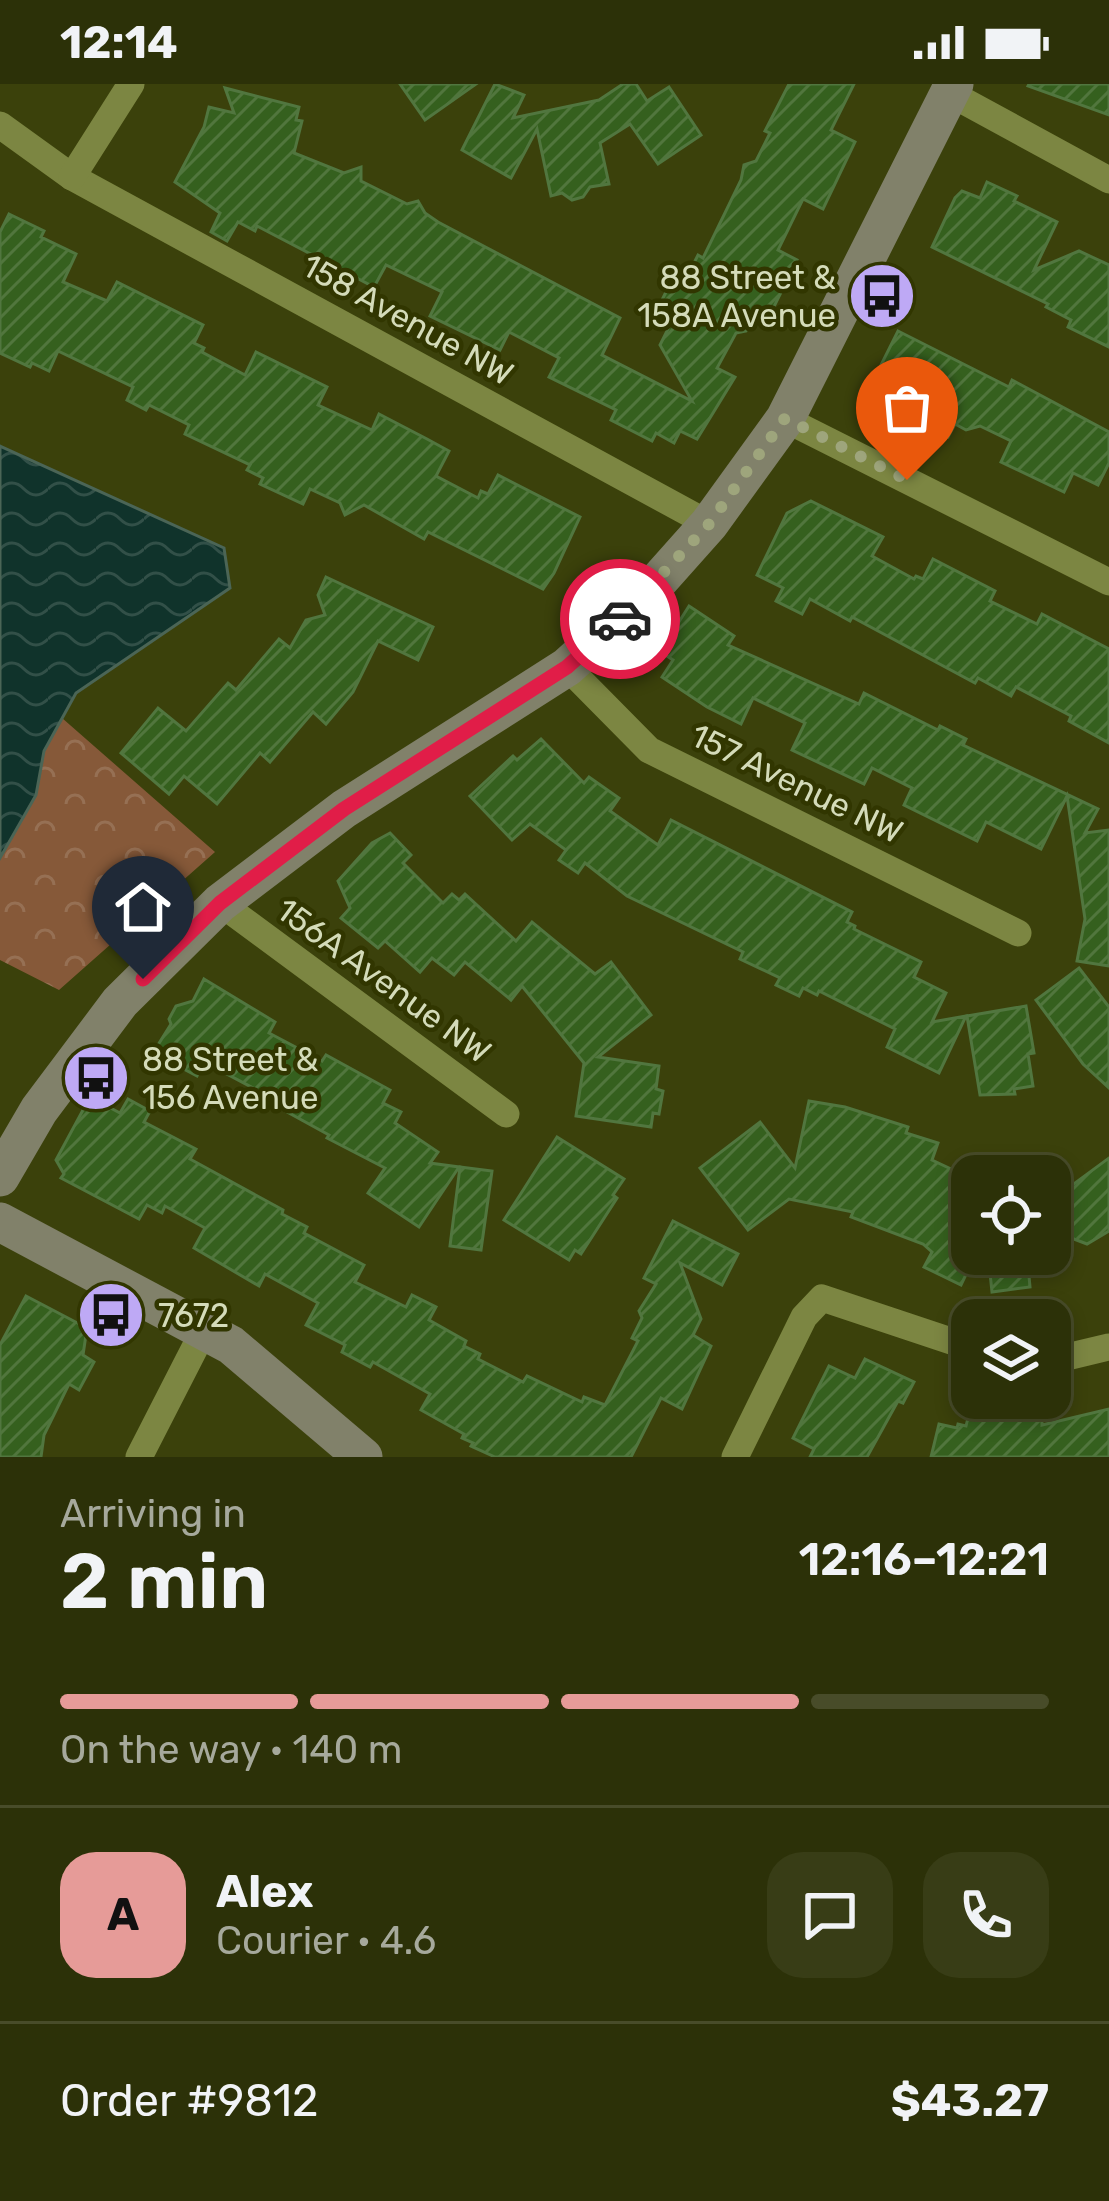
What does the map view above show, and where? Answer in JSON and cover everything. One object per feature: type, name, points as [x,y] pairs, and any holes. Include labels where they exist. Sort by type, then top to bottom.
[{"type":"street","points":[[72,176],[131,84]]},
{"type":"street","points":[[0,1177],[39,1110],[106,1019],[220,903],[344,809],[567,667],[644,597],[709,524],[785,418],[953,89],[1109,180]]},
{"type":"street","name":"158 Avenue NW","points":[[0,125],[72,176],[709,524]]},
{"type":"street","points":[[785,418],[1109,582]]},
{"type":"street","name":"157 Avenue NW","points":[[567,667],[649,750],[1018,933]]},
{"type":"street","name":"156A Avenue NW","points":[[220,903],[506,1114]]},
{"type":"street","points":[[0,1222],[230,1345],[363,1457]]},
{"type":"street","points":[[735,1457],[804,1317],[822,1298],[951,1341]]},
{"type":"street","points":[[139,1457],[204,1330]]},
{"type":"street","points":[[1071,1356],[1109,1348]]},
{"type":"green space","points":[[62,718],[215,852],[59,990],[0,960],[0,858],[36,795],[44,751]]},
{"type":"water","points":[[0,446],[224,548],[230,588],[76,693],[44,751],[36,795],[0,858]]},
{"type":"building","points":[[400,84],[476,84],[425,120]]},
{"type":"building","points":[[495,84],[524,95],[513,118],[599,100],[623,84],[636,84],[647,101],[669,87],[701,135],[658,164],[630,124],[600,143],[609,184],[590,187],[583,197],[572,200],[562,193],[551,196],[537,129],[511,178],[462,150]]},
{"type":"building","points":[[789,84],[854,84],[831,130],[855,142],[823,209],[803,199],[778,250],[797,260],[765,325],[750,320],[746,331],[736,333],[717,368],[735,377],[697,439],[680,431],[674,443],[656,433],[652,441],[611,420],[616,410],[549,377],[559,358],[509,332],[500,350],[430,316],[442,292],[386,265],[374,287],[257,226],[255,231],[238,222],[227,241],[211,232],[220,213],[175,182],[204,127],[209,107],[234,113],[225,88],[299,107],[296,120],[302,121],[294,153],[344,173],[361,167],[361,181],[407,204],[418,201],[438,222],[620,318],[602,355],[692,401],[660,345],[678,309],[662,300],[676,272],[687,277],[698,255],[703,258],[744,165],[756,161],[770,133],[765,131]]},
{"type":"building","points":[[1109,84],[1109,115],[1028,86]]},
{"type":"building","points":[[987,182],[1057,222],[1034,270],[1079,251],[1109,265],[1109,347],[1068,327],[1071,320],[1046,307],[1048,304],[932,247],[955,198],[962,191],[980,198]]},
{"type":"building","points":[[9,214],[76,254],[63,282],[107,301],[117,282],[203,325],[194,343],[245,375],[256,352],[327,387],[318,405],[372,430],[379,414],[449,451],[436,476],[478,498],[481,491],[488,494],[498,475],[580,517],[554,573],[543,589],[428,532],[424,539],[364,505],[345,515],[340,503],[310,489],[303,504],[260,484],[263,478],[247,470],[250,465],[185,434],[189,425],[127,400],[133,387],[58,351],[49,371],[0,353],[0,232]]},
{"type":"building","points":[[898,331],[1009,387],[1012,380],[1109,432],[1109,463],[1098,485],[1073,473],[1064,492],[1001,462],[1011,441],[980,426],[966,430],[955,424],[948,437],[885,405],[897,380],[878,371]]},
{"type":"building","points":[[811,501],[883,537],[872,556],[914,579],[923,579],[933,559],[995,591],[990,601],[1037,624],[1042,614],[1109,649],[1109,743],[1016,687],[1011,696],[978,678],[975,683],[810,599],[802,614],[776,601],[783,588],[757,575],[787,513]]},
{"type":"building","points":[[326,577],[433,627],[418,660],[378,641],[353,692],[326,724],[313,712],[270,762],[260,753],[217,804],[184,776],[169,794],[121,753],[158,708],[186,731],[228,683],[236,690],[279,639],[290,648],[306,620],[325,615],[318,595]]},
{"type":"building","points":[[689,606],[734,636],[728,645],[859,704],[864,693],[938,730],[940,726],[966,739],[963,745],[1098,809],[1085,833],[1109,830],[1109,966],[1077,961],[1085,919],[1067,796],[1041,849],[986,822],[977,841],[904,805],[912,788],[872,768],[864,784],[792,750],[805,723],[753,698],[741,724],[662,677],[673,660],[664,654],[674,639],[670,636]]},
{"type":"building","points":[[541,739],[584,783],[589,777],[619,798],[610,811],[658,845],[671,820],[852,912],[847,922],[854,929],[921,962],[914,977],[946,993],[932,1022],[966,1016],[939,1073],[887,1047],[895,1029],[819,991],[817,995],[803,988],[799,996],[776,985],[780,978],[740,959],[743,952],[627,896],[585,863],[578,873],[559,860],[566,850],[530,824],[512,840],[470,796],[513,756],[517,760]]},
{"type":"building","points":[[390,833],[411,855],[403,863],[443,903],[452,894],[459,900],[465,894],[516,941],[532,922],[595,974],[611,962],[651,1015],[598,1057],[659,1066],[656,1089],[663,1091],[651,1127],[576,1116],[584,1063],[522,986],[511,1000],[465,962],[454,975],[432,958],[420,972],[385,941],[378,948],[341,918],[350,908],[338,881],[372,843]]},
{"type":"building","points":[[1079,968],[1109,1007],[1109,1088],[1083,1064],[1036,1000]]},
{"type":"building","points":[[204,979],[275,1022],[269,1033],[322,1061],[326,1055],[390,1090],[383,1103],[401,1112],[395,1123],[438,1152],[430,1163],[459,1167],[419,1227],[368,1193],[385,1168],[204,1062],[197,1076],[153,1053],[176,1006],[193,1001]]},
{"type":"building","points":[[1026,1006],[1034,1053],[1028,1054],[1033,1086],[1014,1089],[1015,1094],[980,1095],[967,1016]]},
{"type":"building","points":[[90,1097],[120,1113],[128,1099],[150,1111],[144,1122],[196,1149],[190,1159],[283,1210],[282,1214],[307,1227],[304,1233],[364,1265],[355,1282],[406,1307],[412,1295],[436,1307],[429,1320],[466,1341],[464,1346],[480,1354],[478,1359],[523,1382],[527,1376],[582,1402],[584,1397],[605,1405],[638,1341],[632,1338],[642,1318],[639,1311],[656,1284],[644,1278],[673,1221],[738,1254],[722,1285],[680,1263],[701,1319],[693,1335],[711,1346],[682,1409],[661,1398],[631,1457],[495,1457],[471,1446],[462,1438],[464,1434],[421,1410],[430,1394],[373,1362],[370,1367],[342,1352],[345,1345],[306,1325],[318,1303],[265,1274],[259,1286],[194,1248],[205,1228],[165,1206],[162,1213],[147,1205],[139,1219],[61,1178],[64,1174],[56,1160]]},
{"type":"building","points":[[809,1101],[908,1127],[906,1133],[938,1143],[932,1160],[951,1169],[951,1275],[966,1275],[961,1285],[924,1267],[932,1252],[923,1244],[851,1217],[853,1212],[789,1199],[748,1230],[700,1168],[760,1122],[795,1168]]},
{"type":"building","points":[[557,1137],[624,1179],[581,1254],[575,1250],[569,1260],[504,1220]]},
{"type":"building","points":[[1109,1158],[1109,1231],[1087,1244],[1071,1238],[1071,1186]]},
{"type":"building","points":[[460,1167],[492,1171],[481,1250],[450,1246]]},
{"type":"building","points":[[990,1275],[1029,1275],[1030,1287],[992,1292]]},
{"type":"building","points":[[26,1296],[87,1328],[83,1355],[94,1362],[79,1390],[69,1384],[44,1435],[41,1457],[0,1457],[0,1345]]},
{"type":"building","points":[[865,1359],[914,1382],[903,1403],[898,1401],[867,1457],[810,1457],[814,1449],[793,1438],[829,1366],[855,1378]]},
{"type":"building","points":[[1109,1409],[1109,1457],[931,1457],[939,1424],[966,1426],[968,1419],[1042,1419],[1042,1425]]},
{"type":"way so far","points":[[620,619],[709,524],[785,418],[907,480]]},
{"type":"place","name":"88 Street & 158A Avenue","points":[[882,296]]},
{"type":"place","name":"88 Street & 156 Avenue","points":[[96,1078]]},
{"type":"place","name":"7672","points":[[111,1315]]},
{"type":"route","points":[[143,979],[220,903],[344,809],[567,667],[620,619]]}]
